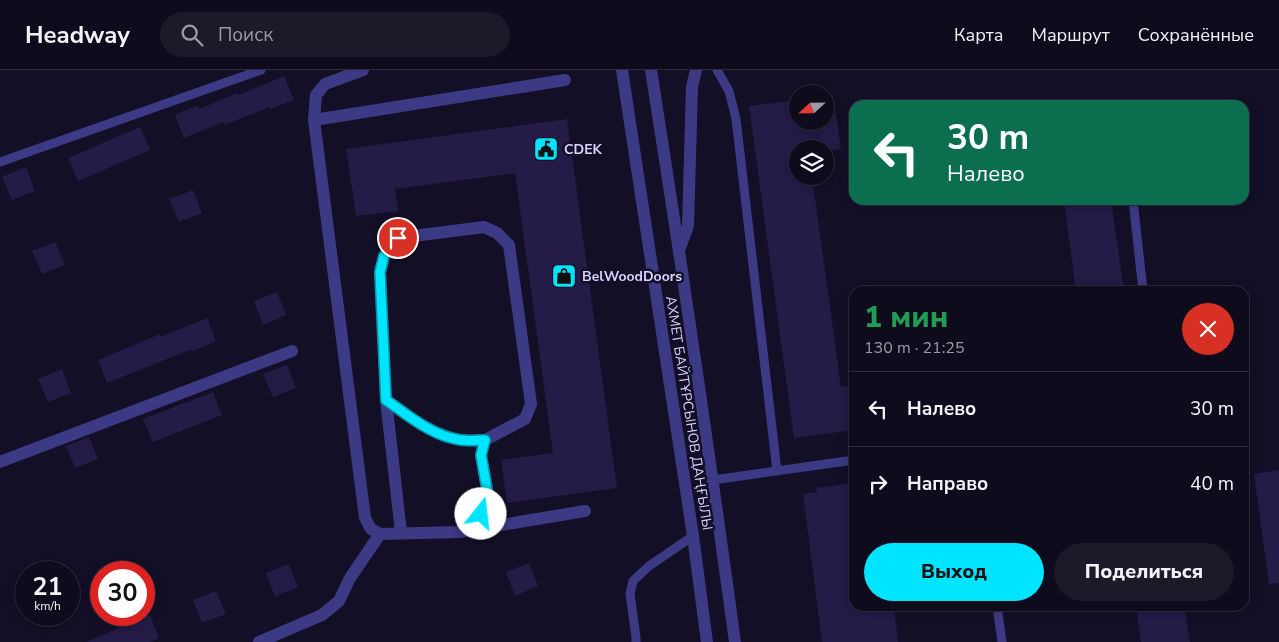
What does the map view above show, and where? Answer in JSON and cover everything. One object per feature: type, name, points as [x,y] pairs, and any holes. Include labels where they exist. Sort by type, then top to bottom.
[{"type":"street","points":[[363,70],[325,84],[316,95],[314,120],[365,518],[371,529],[380,534],[459,532],[585,511]]},
{"type":"street","name":"АХМЕТ БАЙТҰРСЫНОВ ДАҢҒЫЛЫ","points":[[622,70],[693,536],[706,642]]},
{"type":"street","name":"АХМЕТ БАЙТҰРСЫНОВ ДАҢҒЫЛЫ","points":[[651,70],[680,250],[735,642]]},
{"type":"street","points":[[680,250],[688,226],[692,87],[696,70]]},
{"type":"street","points":[[314,120],[565,80]]},
{"type":"street","points":[[386,400],[436,433],[461,440],[485,440],[524,419],[531,404],[509,244],[497,233],[484,227],[398,238],[384,256],[380,272],[386,400],[401,532]]},
{"type":"street","points":[[0,462],[292,351]]},
{"type":"street","points":[[459,532],[481,514],[488,495],[481,455],[485,440]]},
{"type":"street","points":[[259,642],[322,614],[338,600],[350,578],[380,534]]},
{"type":"lane","points":[[0,162],[261,70]]},
{"type":"lane","points":[[718,70],[729,91],[736,119],[778,471]]},
{"type":"lane","points":[[1134,205],[1142,286]]},
{"type":"lane","points":[[713,480],[849,461]]},
{"type":"lane","points":[[636,642],[630,594],[633,580],[649,566],[693,536]]},
{"type":"lane","points":[[998,611],[1002,642]]},
{"type":"building","points":[[284,76],[294,100],[224,125],[223,122],[184,138],[175,115],[198,105],[199,109],[238,93],[239,95]]},
{"type":"building","points":[[789,101],[789,130],[834,130],[834,102],[841,149],[834,150],[834,140],[789,140],[789,185],[813,185],[841,387],[849,386],[849,431],[794,438],[749,106]]},
{"type":"building","points":[[567,119],[617,488],[507,503],[501,460],[553,453],[515,173],[395,189],[398,211],[356,216],[346,149]]},
{"type":"building","points":[[140,127],[150,150],[78,181],[68,158]]},
{"type":"building","points":[[26,167],[35,191],[12,200],[2,177]]},
{"type":"building","points":[[193,190],[202,213],[179,222],[169,199]]},
{"type":"building","points":[[1065,205],[1112,205],[1123,286],[1075,286]]},
{"type":"building","points":[[55,242],[65,265],[42,274],[32,251]]},
{"type":"building","points":[[277,292],[286,315],[263,325],[254,301]]},
{"type":"building","points":[[207,318],[216,341],[107,383],[98,360],[160,334],[161,337]]},
{"type":"building","points":[[287,365],[296,388],[273,397],[263,374]]},
{"type":"building","points":[[62,369],[71,393],[48,402],[38,379]]},
{"type":"building","points":[[213,392],[222,415],[153,442],[143,419]]},
{"type":"building","points":[[89,437],[98,459],[75,468],[66,446]]},
{"type":"building","points":[[1279,470],[1279,583],[1269,584],[1254,474]]},
{"type":"building","points":[[849,484],[849,611],[895,611],[898,642],[822,642],[803,494],[817,492],[816,488]]},
{"type":"building","points":[[529,563],[538,586],[515,596],[506,572]]},
{"type":"building","points":[[289,564],[298,587],[275,597],[266,573]]},
{"type":"building","points":[[216,591],[226,614],[202,623],[193,600]]},
{"type":"building","points":[[1137,611],[1185,611],[1190,642],[1141,642]]},
{"type":"building","points":[[124,626],[154,626],[159,638],[151,642],[86,642]]},
{"type":"place","name":"CDEK","points":[[546,149]]},
{"type":"place","name":"BelWoodDoors","points":[[564,276]]},
{"type":"route","points":[[398,238],[384,256],[380,272],[386,400],[436,433],[461,440],[485,440],[481,455],[488,495],[481,514]]}]
